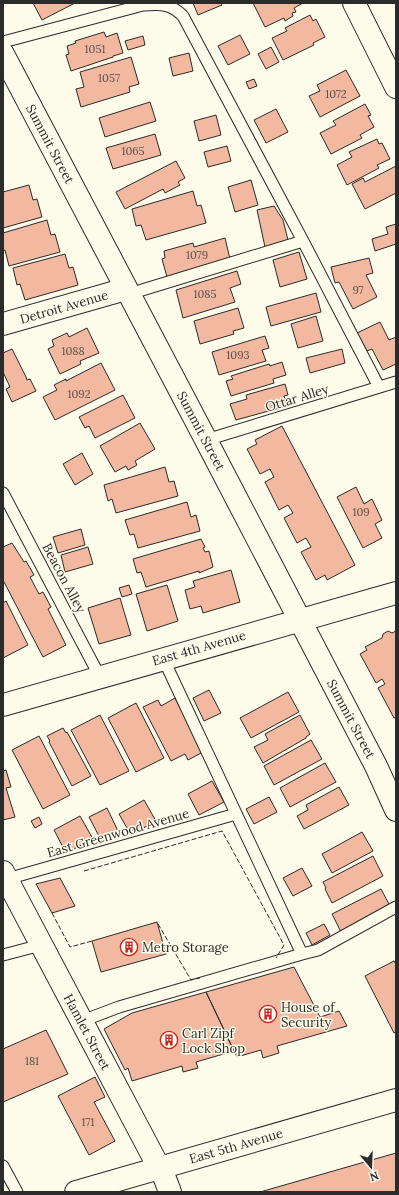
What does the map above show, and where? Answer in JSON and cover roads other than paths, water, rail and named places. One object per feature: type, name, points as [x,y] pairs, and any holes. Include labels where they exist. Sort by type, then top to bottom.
[{"type":"main road","points":[[354,3],[396,87]]},
{"type":"main road","name":"Summit Street","points":[[3,54],[376,766],[396,810]]},
{"type":"main road","name":"Detroit Avenue","points":[[3,324],[127,292]]},
{"type":"main road","name":"East 4th Avenue","points":[[3,705],[163,658],[396,593]]},
{"type":"main road","name":"Hamlet Street","points":[[5,876],[155,1160],[161,1168],[170,1192]]},
{"type":"main road","name":"East 5th Avenue","points":[[76,1192],[396,1100]]},
{"type":"lane","points":[[3,42],[143,5],[163,4],[177,10],[183,16],[379,387]]},
{"type":"lane","points":[[127,292],[303,241]]},
{"type":"lane","name":"Ottar Alley","points":[[206,440],[396,382]]},
{"type":"lane","name":"Beacon Alley","points":[[3,493],[8,514],[100,677]]},
{"type":"lane","points":[[163,658],[302,954]]},
{"type":"lane","name":"East Greenwood Avenue","points":[[5,876],[236,814]]},
{"type":"lane","points":[[82,1021],[119,1006],[318,950],[396,907]]},
{"type":"lane","points":[[3,956],[41,945]]},
{"type":"lane","points":[[3,1166],[17,1192]]},
{"type":"place","name":"Metro Storage","points":[[129,947]]},
{"type":"place","name":"House of Security","points":[[268,1014]]},
{"type":"place","name":"Carl Zipf Lock Shop","points":[[169,1040]]}]
